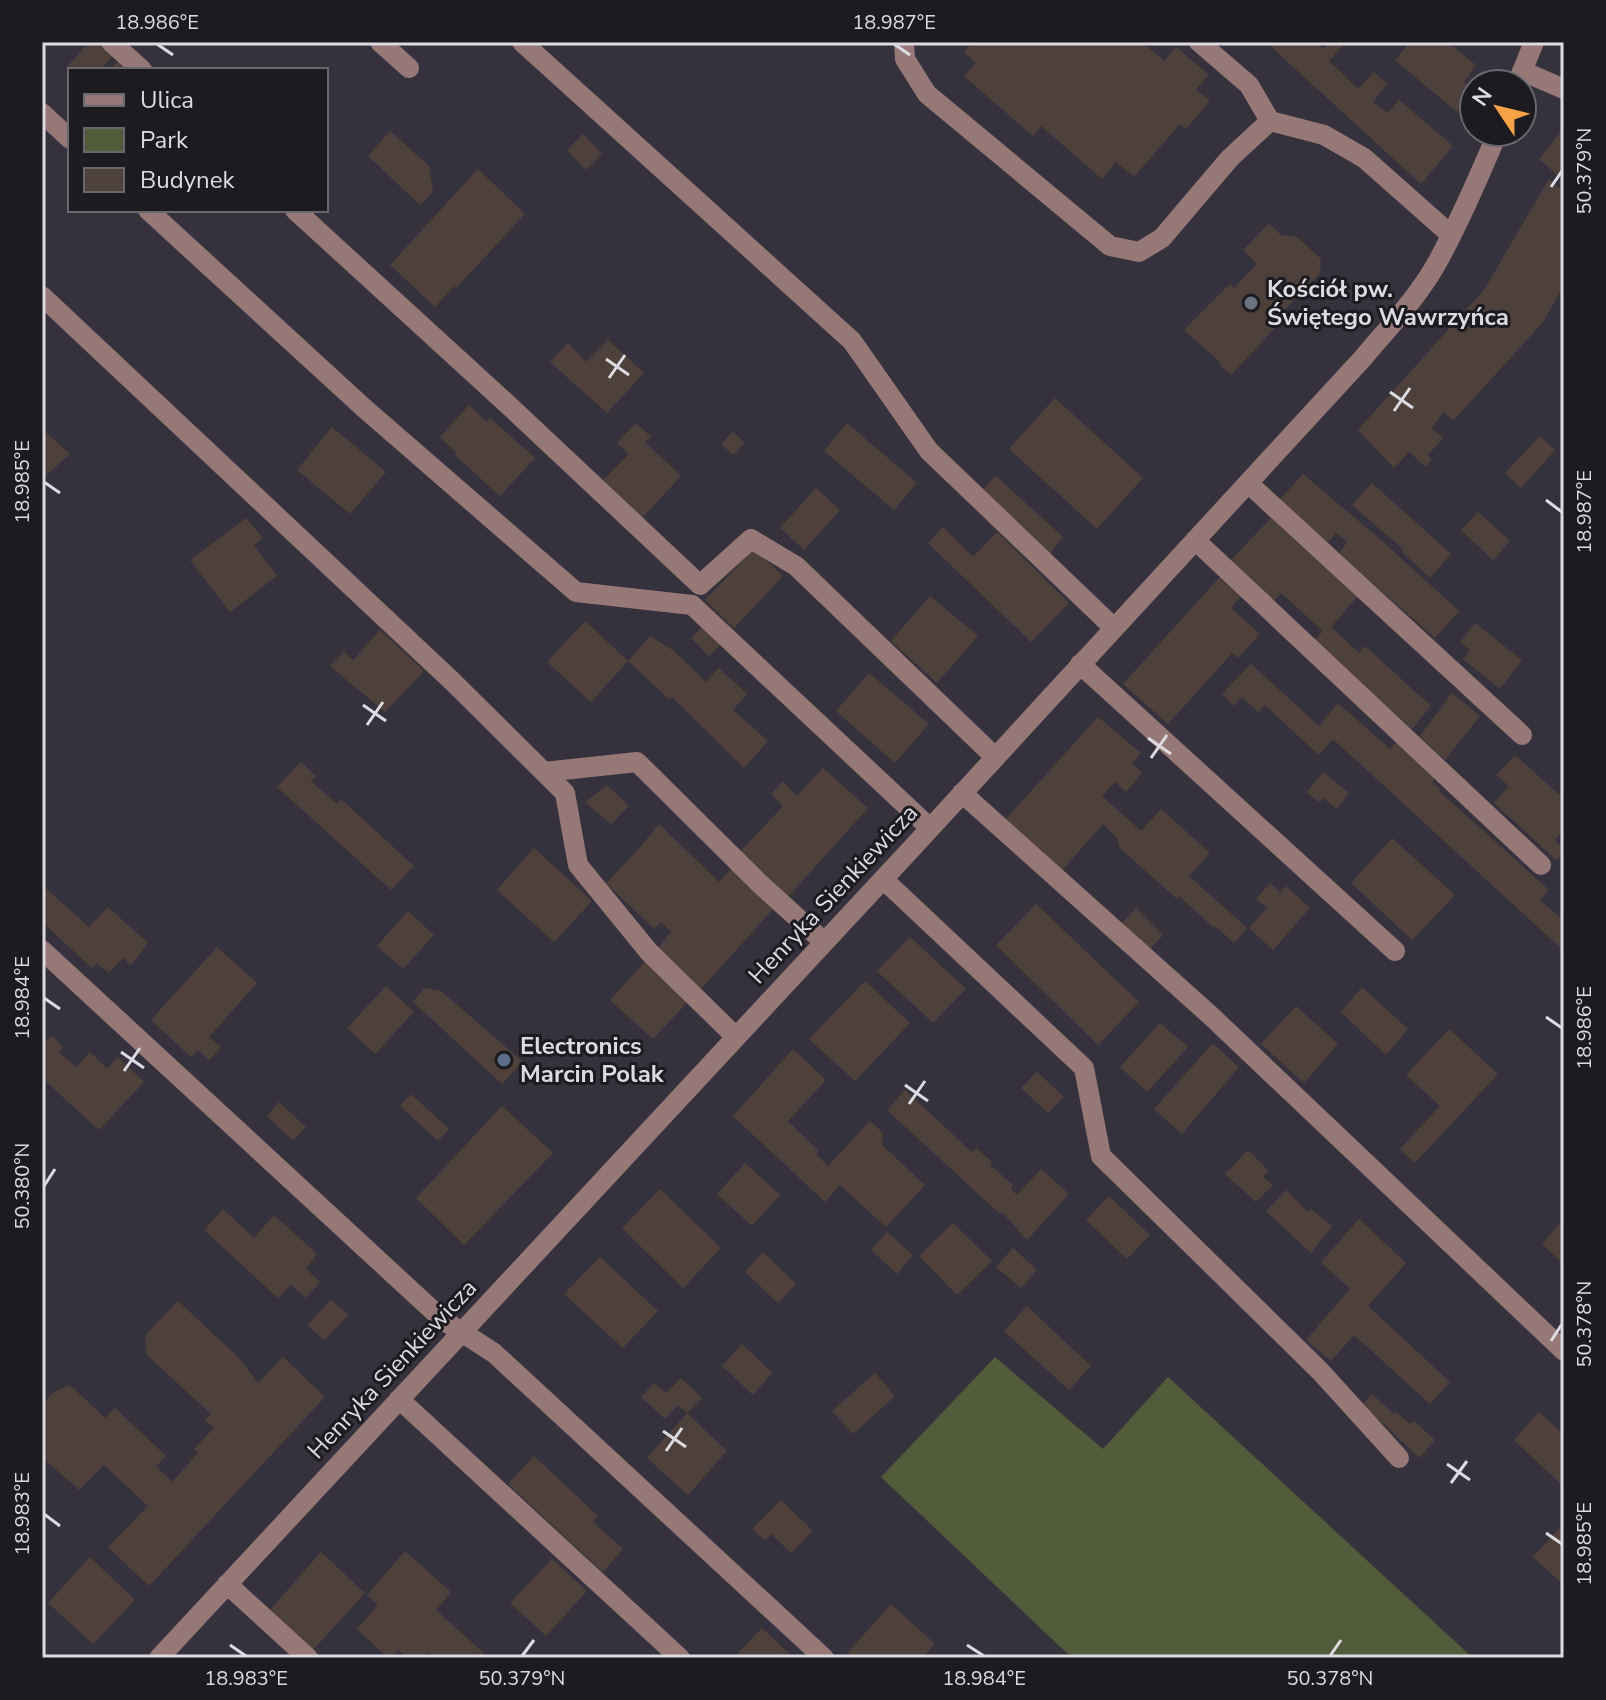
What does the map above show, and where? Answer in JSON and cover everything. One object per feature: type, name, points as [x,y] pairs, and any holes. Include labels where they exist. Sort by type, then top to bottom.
[{"type":"street","points":[[111,42],[140,68]]},
{"type":"street","points":[[380,42],[409,68]]},
{"type":"street","points":[[522,42],[852,341],[929,451],[1114,628]]},
{"type":"street","points":[[904,42],[905,59],[927,94],[1110,246],[1139,252],[1162,238],[1230,158],[1270,121]]},
{"type":"street","points":[[1199,42],[1249,85],[1270,121],[1324,135],[1364,158],[1451,235]]},
{"type":"street","points":[[1524,68],[1534,42]]},
{"type":"street","points":[[1538,82],[1564,89]]},
{"type":"street","points":[[42,113],[68,137]]},
{"type":"street","name":"Henryka Sienkiewicza","points":[[159,1658],[1363,358],[1399,316],[1437,263],[1468,203],[1491,148]]},
{"type":"street","points":[[150,212],[364,408],[576,592],[692,605],[930,828]]},
{"type":"street","points":[[297,212],[700,585],[751,539],[796,566],[995,757]]},
{"type":"street","points":[[42,296],[452,681],[565,793],[578,865],[649,952],[736,1037]]},
{"type":"street","points":[[1248,483],[1522,735]]},
{"type":"street","points":[[1195,540],[1541,865]]},
{"type":"street","points":[[1080,664],[1395,951]]},
{"type":"street","points":[[544,772],[637,762],[759,883],[824,942]]},
{"type":"street","points":[[962,793],[1211,1016],[1564,1351]]},
{"type":"street","points":[[883,879],[1084,1068],[1101,1156],[1320,1371],[1399,1458]]},
{"type":"street","points":[[42,950],[443,1320],[494,1353],[824,1658]]},
{"type":"street","points":[[399,1399],[680,1658]]},
{"type":"street","points":[[227,1584],[308,1658]]},
{"type":"green space","points":[[995,1357],[1103,1449],[1168,1377],[1473,1658],[1072,1658],[881,1477]]},
{"type":"building","points":[[89,42],[100,42],[114,55],[102,68],[66,68]]},
{"type":"building","points":[[973,42],[1142,42],[1164,61],[1176,47],[1209,75],[1196,89],[1210,101],[1186,129],[1180,124],[1134,177],[1116,162],[1102,179],[1041,126],[1033,136],[964,76],[976,63],[964,52]]},
{"type":"building","points":[[1266,42],[1316,42],[1323,49],[1330,42],[1340,42],[1343,45],[1329,61],[1358,89],[1374,72],[1387,84],[1373,102],[1388,113],[1399,100],[1453,146],[1421,184]]},
{"type":"building","points":[[1410,42],[1447,42],[1476,65],[1474,68],[1458,68],[1457,112],[1395,60]]},
{"type":"building","points":[[119,60],[128,68],[112,68]]},
{"type":"building","points":[[1564,128],[1564,181],[1539,159]]},
{"type":"building","points":[[390,131],[429,166],[433,192],[420,205],[368,156]]},
{"type":"building","points":[[583,134],[602,154],[586,170],[567,150]]},
{"type":"building","points":[[478,169],[525,214],[435,307],[390,265]]},
{"type":"building","points":[[1549,179],[1564,192],[1564,285],[1543,322],[1453,421],[1444,412],[1431,428],[1443,438],[1428,455],[1432,459],[1426,467],[1409,452],[1394,468],[1358,430],[1484,290]]},
{"type":"building","name":"Kościół pw. Świętego Wawrzyńca","points":[[1269,223],[1281,235],[1297,237],[1321,259],[1320,273],[1271,324],[1275,328],[1231,375],[1184,330],[1230,284],[1234,288],[1257,264],[1243,250]]},
{"type":"building","points":[[608,340],[644,373],[607,413],[550,362],[568,343],[586,362]]},
{"type":"building","points":[[1055,398],[1143,478],[1097,529],[1009,449]]},
{"type":"building","points":[[469,405],[487,422],[490,418],[535,458],[500,496],[440,437]]},
{"type":"building","points":[[636,423],[651,437],[645,442],[681,476],[642,518],[602,481],[629,454],[617,443]]},
{"type":"building","points":[[847,423],[917,483],[894,510],[824,451]]},
{"type":"building","points":[[332,427],[386,472],[350,514],[297,470]]},
{"type":"building","points":[[42,429],[70,454],[42,479]]},
{"type":"building","points":[[733,432],[745,443],[733,455],[721,444]]},
{"type":"building","points":[[1540,436],[1555,450],[1521,488],[1505,473]]},
{"type":"building","points":[[1303,474],[1459,611],[1435,638],[1339,554],[1347,542],[1336,533],[1326,544],[1277,503]]},
{"type":"building","points":[[996,476],[1063,537],[1050,554],[980,492]]},
{"type":"building","points":[[1372,483],[1451,554],[1430,578],[1402,552],[1403,549],[1352,505]]},
{"type":"building","points":[[816,488],[840,510],[804,550],[780,528]]},
{"type":"building","points":[[1478,512],[1510,541],[1493,560],[1461,530]]},
{"type":"building","points":[[246,518],[263,538],[254,545],[277,576],[230,612],[190,560]]},
{"type":"building","points":[[1271,518],[1357,597],[1331,627],[1359,653],[1365,646],[1431,706],[1412,729],[1314,640],[1323,631],[1281,593],[1273,602],[1229,562]]},
{"type":"building","points":[[943,527],[973,557],[997,532],[1069,603],[1031,642],[928,543]]},
{"type":"building","points":[[754,549],[783,576],[734,628],[705,600]]},
{"type":"building","points":[[1219,578],[1241,596],[1231,608],[1260,634],[1238,658],[1232,653],[1168,724],[1123,684]]},
{"type":"building","points":[[930,596],[978,636],[937,683],[891,641]]},
{"type":"building","points":[[585,621],[628,661],[591,702],[547,662]]},
{"type":"building","points":[[1475,623],[1522,660],[1500,689],[1463,659],[1470,650],[1460,642]]},
{"type":"building","points":[[704,625],[723,642],[709,656],[691,638]]},
{"type":"building","points":[[380,630],[424,671],[385,712],[330,666],[344,652],[353,660]]},
{"type":"building","points":[[650,636],[674,651],[706,682],[719,668],[747,694],[733,710],[768,741],[744,768],[672,697],[670,700],[628,661]]},
{"type":"building","points":[[1251,664],[1319,726],[1338,703],[1390,749],[1396,742],[1436,777],[1432,782],[1439,791],[1549,890],[1540,900],[1564,921],[1564,951],[1333,739],[1319,755],[1265,705],[1258,712],[1242,697],[1234,706],[1222,694]]},
{"type":"building","points":[[869,673],[929,724],[895,763],[836,711]]},
{"type":"building","points":[[1452,693],[1480,716],[1445,760],[1420,736]]},
{"type":"building","points":[[1098,717],[1141,753],[1132,763],[1142,773],[1126,792],[1115,782],[1102,796],[1141,831],[1161,809],[1210,853],[1189,876],[1247,928],[1234,943],[1179,896],[1177,899],[1120,848],[1116,837],[1103,824],[1059,874],[1003,822]]},
{"type":"building","points":[[1515,755],[1564,799],[1564,829],[1555,840],[1564,852],[1556,860],[1494,803],[1509,786],[1496,775]]},
{"type":"building","points":[[301,762],[316,776],[311,781],[337,804],[341,799],[414,866],[391,890],[277,787]]},
{"type":"building","points":[[823,768],[868,808],[786,899],[738,854],[783,806],[771,794],[783,781],[797,796]]},
{"type":"building","points":[[1323,772],[1349,793],[1337,809],[1323,798],[1319,802],[1307,792]]},
{"type":"building","points":[[607,785],[629,806],[611,824],[585,802]]},
{"type":"building","points":[[659,824],[719,882],[732,868],[774,908],[701,989],[657,949],[671,932],[661,922],[654,929],[606,883]]},
{"type":"building","points":[[1392,838],[1455,895],[1412,940],[1351,883]]},
{"type":"building","points":[[534,848],[592,901],[554,942],[497,890]]},
{"type":"building","points":[[1270,883],[1280,892],[1286,886],[1310,908],[1273,950],[1249,928],[1267,908],[1256,899]]},
{"type":"building","points":[[42,885],[89,927],[108,907],[148,943],[131,965],[123,958],[109,973],[97,963],[92,968],[42,922]]},
{"type":"building","points":[[1036,904],[1139,1002],[1098,1045],[996,945]]},
{"type":"building","points":[[1136,908],[1163,935],[1146,953],[1118,927]]},
{"type":"building","points":[[408,911],[434,935],[403,969],[377,946]]},
{"type":"building","points":[[910,937],[966,989],[933,1023],[877,971]]},
{"type":"building","points":[[217,947],[257,983],[209,1037],[221,1047],[209,1060],[198,1050],[191,1057],[151,1020]]},
{"type":"building","points":[[645,962],[688,1002],[653,1039],[610,1000]]},
{"type":"building","points":[[865,981],[910,1023],[855,1081],[809,1039]]},
{"type":"building","points":[[386,986],[414,1012],[375,1054],[347,1028]]},
{"type":"building","points":[[1362,987],[1408,1029],[1386,1055],[1341,1012]]},
{"type":"building","points":[[424,988],[441,991],[523,1062],[502,1084],[413,1002]]},
{"type":"building","points":[[1296,1006],[1338,1044],[1304,1083],[1261,1044]]},
{"type":"building","points":[[1160,1023],[1188,1047],[1147,1092],[1120,1067]]},
{"type":"building","points":[[1449,1029],[1498,1074],[1415,1163],[1400,1149],[1440,1106],[1406,1075]]},
{"type":"building","points":[[42,1036],[47,1040],[52,1036],[63,1047],[59,1052],[76,1067],[90,1052],[107,1069],[118,1057],[144,1082],[99,1130],[42,1078]]},
{"type":"building","points":[[1213,1043],[1239,1067],[1182,1134],[1154,1109]]},
{"type":"building","points":[[793,1049],[826,1080],[788,1121],[819,1151],[816,1154],[828,1166],[870,1121],[883,1133],[882,1145],[925,1185],[886,1227],[840,1185],[825,1202],[733,1116]]},
{"type":"building","points":[[1037,1072],[1064,1097],[1048,1113],[1021,1088]]},
{"type":"building","points":[[905,1090],[973,1153],[976,1148],[992,1162],[990,1165],[1013,1185],[1011,1189],[1017,1195],[1041,1169],[1069,1194],[1027,1240],[1002,1212],[1000,1214],[887,1110]]},
{"type":"building","points":[[411,1094],[449,1129],[438,1141],[400,1106]]},
{"type":"building","points":[[279,1102],[306,1127],[293,1141],[267,1116]]},
{"type":"building","points":[[502,1106],[553,1153],[464,1245],[416,1198]]},
{"type":"building","points":[[1248,1150],[1269,1171],[1263,1177],[1273,1185],[1256,1202],[1225,1174]]},
{"type":"building","points":[[745,1163],[780,1195],[752,1226],[717,1194]]},
{"type":"building","points":[[660,1189],[721,1248],[683,1288],[622,1228]]},
{"type":"building","points":[[1286,1190],[1308,1212],[1311,1209],[1332,1226],[1311,1253],[1266,1211]]},
{"type":"building","points":[[1109,1196],[1150,1235],[1127,1259],[1086,1220]]},
{"type":"building","points":[[223,1209],[254,1238],[274,1215],[317,1254],[306,1269],[320,1282],[306,1298],[291,1285],[278,1298],[204,1230]]},
{"type":"building","points":[[1564,1218],[1564,1264],[1542,1244]]},
{"type":"building","points":[[1359,1219],[1406,1263],[1368,1306],[1450,1382],[1430,1404],[1354,1335],[1331,1361],[1306,1340],[1350,1289],[1321,1262]]},
{"type":"building","points":[[953,1223],[992,1261],[957,1295],[919,1256]]},
{"type":"building","points":[[887,1232],[913,1255],[897,1274],[871,1250]]},
{"type":"building","points":[[1013,1248],[1037,1270],[1021,1288],[996,1267]]},
{"type":"building","points":[[763,1252],[796,1284],[778,1303],[745,1272]]},
{"type":"building","points":[[600,1257],[658,1311],[623,1348],[564,1294]]},
{"type":"building","points":[[331,1300],[349,1315],[324,1340],[307,1325]]},
{"type":"building","points":[[178,1301],[239,1358],[258,1383],[283,1357],[325,1397],[149,1586],[108,1547],[148,1506],[104,1465],[79,1490],[42,1457],[42,1404],[55,1391],[70,1385],[105,1418],[115,1408],[166,1456],[156,1466],[172,1482],[198,1453],[194,1449],[214,1428],[205,1420],[211,1414],[147,1355],[145,1338],[148,1332]]},
{"type":"building","points":[[1027,1306],[1091,1366],[1069,1390],[1004,1331]]},
{"type":"building","points":[[742,1344],[772,1373],[753,1395],[722,1366]]},
{"type":"building","points":[[875,1373],[895,1396],[853,1434],[832,1411]]},
{"type":"building","points":[[681,1378],[702,1398],[687,1413],[678,1405],[665,1419],[641,1397],[654,1383],[666,1393]]},
{"type":"building","points":[[1372,1394],[1394,1414],[1396,1412],[1410,1424],[1414,1421],[1435,1440],[1419,1458],[1361,1406]]},
{"type":"building","points":[[1539,1412],[1564,1435],[1563,1486],[1514,1440]]},
{"type":"building","points":[[687,1413],[727,1451],[688,1495],[647,1458]]},
{"type":"building","points":[[534,1456],[598,1516],[593,1522],[623,1549],[603,1572],[508,1484]]},
{"type":"building","points":[[781,1500],[813,1531],[791,1553],[771,1534],[765,1541],[752,1529]]},
{"type":"building","points":[[1564,1523],[1564,1585],[1533,1557]]},
{"type":"building","points":[[405,1551],[451,1592],[436,1610],[489,1658],[435,1658],[429,1652],[423,1658],[407,1658],[399,1650],[388,1658],[357,1629],[378,1605],[367,1595]]},
{"type":"building","points":[[321,1552],[365,1593],[313,1650],[270,1610]]},
{"type":"building","points":[[90,1557],[135,1600],[93,1644],[48,1603]]},
{"type":"building","points":[[552,1559],[587,1591],[546,1636],[510,1603]]},
{"type":"building","points":[[891,1604],[935,1644],[922,1658],[845,1658],[844,1657]]},
{"type":"building","points":[[762,1628],[794,1658],[737,1658],[735,1656]]},
{"type":"place","name":"Kościół pw. Świętego Wawrzyńca","points":[[1251,303]]},
{"type":"place","name":"Electronics Marcin Polak","points":[[504,1060]]}]
